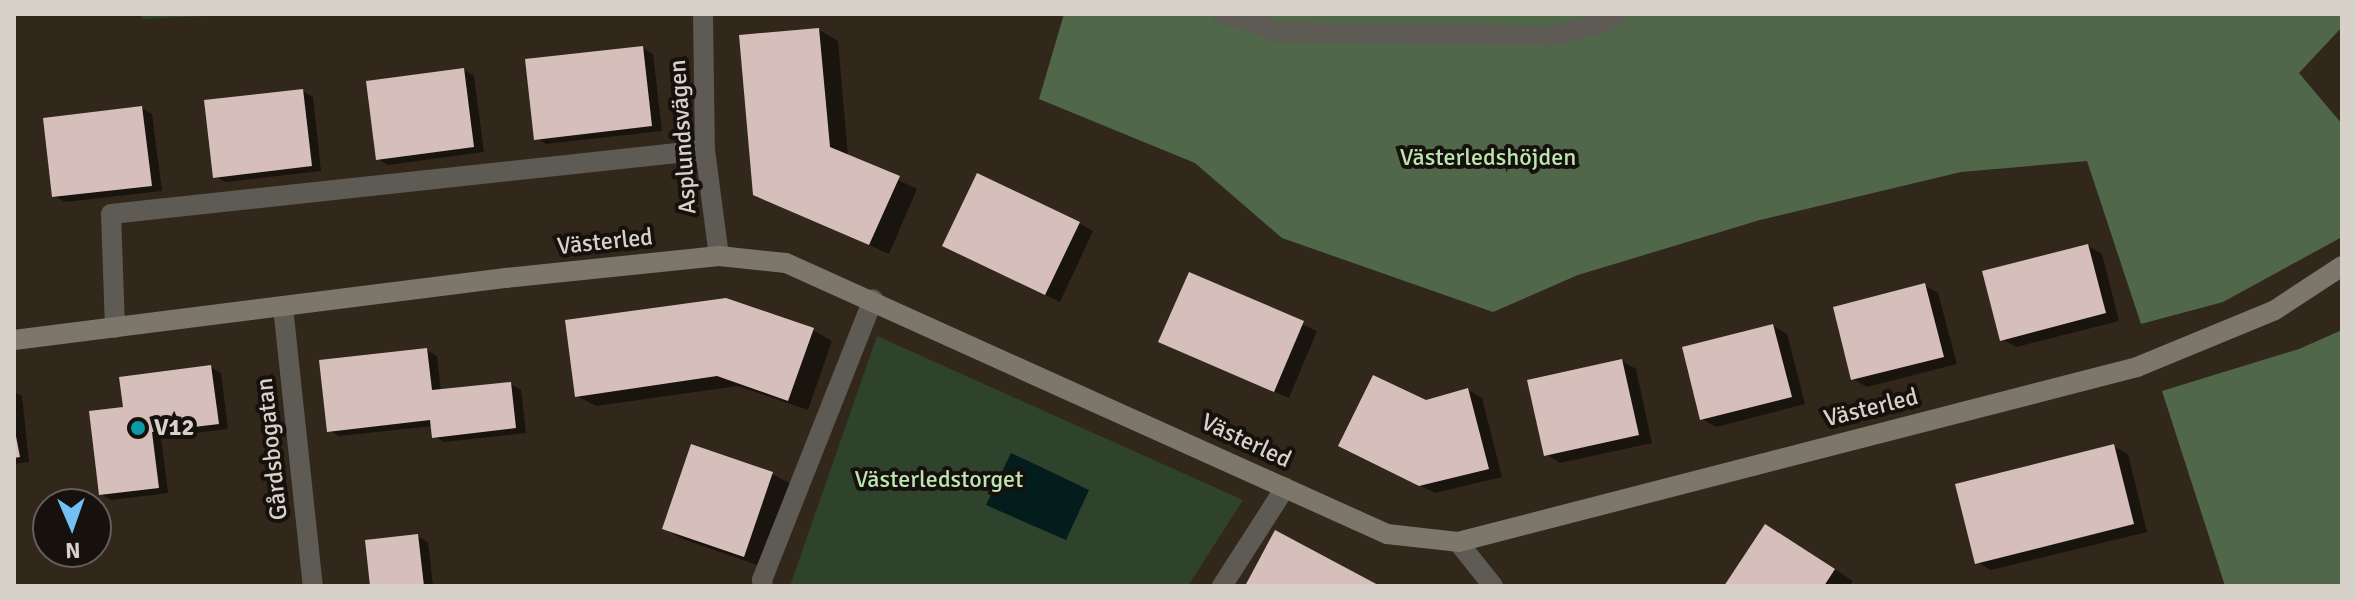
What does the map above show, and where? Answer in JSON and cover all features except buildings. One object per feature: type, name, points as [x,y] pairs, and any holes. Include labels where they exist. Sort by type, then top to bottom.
[{"type":"street","name":"Asplundsvägen","points":[[703,14],[705,150],[719,256]]},
{"type":"street","points":[[1222,14],[1275,32],[1552,36],[1605,22],[1617,14]]},
{"type":"street","points":[[115,328],[111,214],[705,150]]},
{"type":"street","name":"Västerled","points":[[14,340],[719,256],[786,263],[873,299],[1387,534],[1458,542],[2137,367],[2275,310],[2342,266]]},
{"type":"street","points":[[763,586],[762,580],[873,299]]},
{"type":"street","name":"Gårdsbogatan","points":[[283,307],[313,586]]},
{"type":"street","points":[[1222,586],[1285,488]]},
{"type":"street","points":[[1458,542],[1493,586]]},
{"type":"green space","points":[[142,14],[247,14],[142,19]]},
{"type":"green space","name":"Västerledshöjden","points":[[1064,14],[2342,14],[2342,27],[2299,73],[2342,124],[2342,237],[2223,302],[2141,324],[2087,161],[1961,172],[1760,220],[1578,275],[1493,312],[1282,238],[1195,163],[1039,99]]},
{"type":"green space","points":[[2342,330],[2342,586],[2225,586],[2162,391],[2299,349]]},
{"type":"green space","name":"Västerledstorget","points":[[877,336],[1243,500],[1188,586],[790,586]]},
{"type":"water","points":[[1011,453],[1089,490],[1066,540],[986,505]]},
{"type":"place","name":"V12","points":[[138,428]]}]
